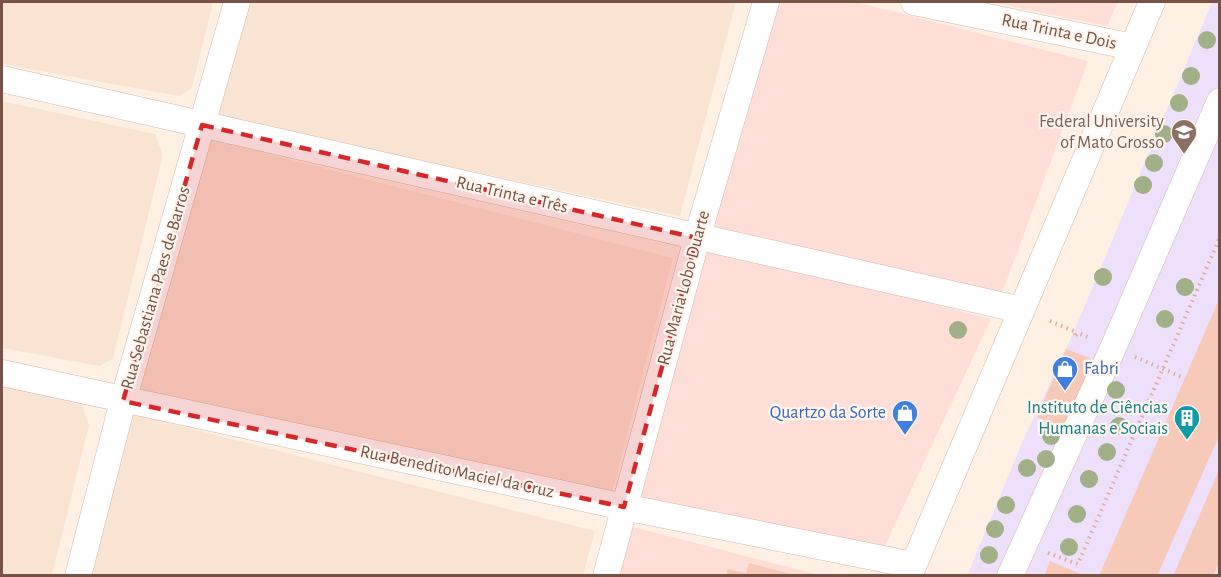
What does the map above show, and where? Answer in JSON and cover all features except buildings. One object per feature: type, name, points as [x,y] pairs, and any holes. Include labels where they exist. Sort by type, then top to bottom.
[{"type":"street","name":"Rua Sebastiana Paes de Barros","points":[[78,576],[123,401],[237,2]]},
{"type":"street","name":"Rua Maria Lobo Duarte","points":[[606,576],[697,238],[766,2]]},
{"type":"street","name":"Rua Trinta e Dois","points":[[914,2],[1133,47]]},
{"type":"street","points":[[911,570],[1152,2]]},
{"type":"street","name":"Rua Trinta e Três","points":[[2,79],[1022,310]]},
{"type":"street","points":[[1010,576],[1113,348],[1220,101]]},
{"type":"street","name":"Rua Benedito Maciel da Cruz","points":[[2,373],[911,570]]},
{"type":"path","points":[[1046,560],[1049,552],[1078,564],[1220,237]]},
{"type":"highlighted area","points":[[202,125],[697,238],[624,507],[123,401]]},
{"type":"shaded area","points":[[2,2],[213,2],[192,88],[179,96],[2,64]]},
{"type":"shaded area","points":[[238,2],[736,2],[680,216],[206,114]]},
{"type":"shaded area","points":[[769,2],[856,2],[1088,61],[1001,296],[702,232]]},
{"type":"shaded area","points":[[991,2],[1118,2],[1107,26]]},
{"type":"shaded area","name":"Federal University of Mato Grosso","points":[[1212,2],[1219,2],[1219,575],[967,576],[1024,438],[1072,336]]},
{"type":"shaded area","points":[[2,101],[155,134],[163,155],[113,359],[100,366],[2,348]]},
{"type":"shaded area","points":[[210,139],[673,258],[612,492],[138,390]]},
{"type":"shaded area","points":[[706,245],[991,319],[883,550],[634,496]]},
{"type":"shaded area","points":[[2,387],[82,405],[89,425],[52,575],[2,575]]},
{"type":"shaded area","points":[[128,413],[595,531],[583,575],[87,576]]},
{"type":"shaded area","points":[[630,526],[819,575],[616,576]]},
{"type":"place","name":"Federal University of Mato Grosso","points":[[1184,155]]},
{"type":"place","name":"Fabri","points":[[1065,392]]},
{"type":"place","name":"Quartzo da Sorte","points":[[905,436]]},
{"type":"place","name":"Instituto de Ciências Humanas e Sociais","points":[[1187,441]]}]
